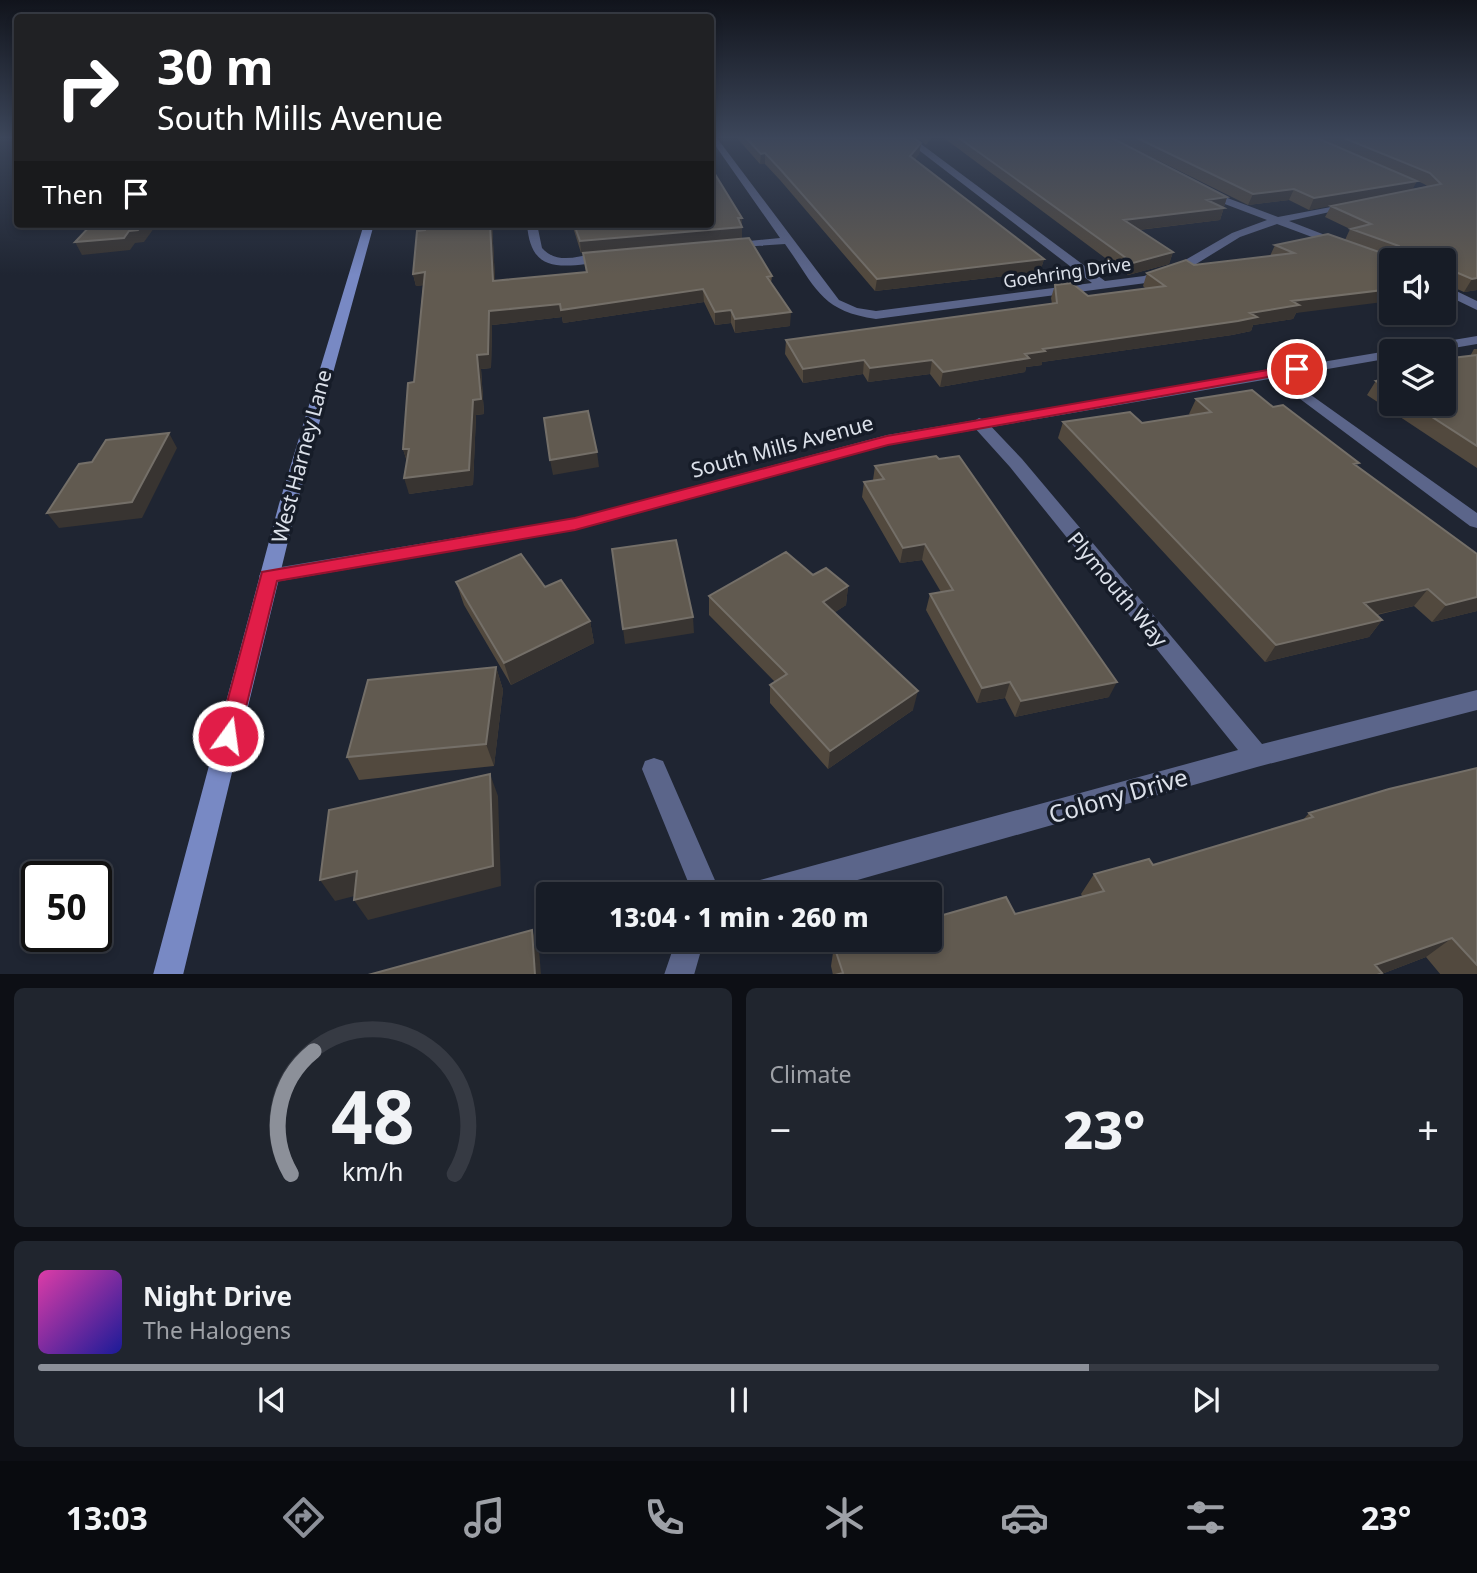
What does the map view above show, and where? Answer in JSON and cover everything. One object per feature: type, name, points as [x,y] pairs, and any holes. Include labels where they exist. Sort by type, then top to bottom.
[{"type":"main road","name":"West Harney Lane","points":[[168,974],[269,576],[335,333],[368,228]]},
{"type":"street","points":[[745,183],[786,241]]},
{"type":"street","points":[[968,183],[1103,285]]},
{"type":"street","points":[[1191,187],[1275,222],[1355,250]]},
{"type":"street","name":"Goehring Drive","points":[[786,241],[834,303],[854,312],[876,315],[1146,279],[1184,266],[1237,235],[1275,222],[1366,204]]},
{"type":"street","points":[[533,228],[536,250],[546,260],[620,256]]},
{"type":"street","points":[[717,247],[786,241]]},
{"type":"street","points":[[1456,295],[1477,306]]},
{"type":"street","points":[[1456,343],[1477,340]]},
{"type":"street","name":"South Mills Avenue","points":[[269,576],[575,524],[887,440],[1379,356]]},
{"type":"street","points":[[1273,372],[1477,522]]},
{"type":"street","name":"Plymouth Way","points":[[979,423],[1016,463],[1257,756]]},
{"type":"street","name":"Colony Drive","points":[[803,882],[1257,756],[1477,700]]},
{"type":"street","points":[[654,769],[702,882]]},
{"type":"street","points":[[679,974],[686,952]]},
{"type":"building","points":[[714,183],[721,183],[742,218],[738,218],[742,227],[580,241],[575,228],[714,228]]},
{"type":"building","points":[[793,183],[946,183],[1044,259],[877,279]]},
{"type":"building","points":[[1022,183],[1201,183],[1227,197],[1207,200],[1224,208],[1124,220],[1173,252],[1133,263]]},
{"type":"building","points":[[1231,183],[1402,183],[1314,198],[1294,189],[1253,194]]},
{"type":"building","points":[[1440,183],[1477,183],[1477,278],[1472,279],[1456,272],[1456,248],[1399,248],[1351,229],[1371,224],[1331,206]]},
{"type":"building","points":[[88,228],[140,228],[129,231],[124,238],[75,242]]},
{"type":"building","points":[[490,228],[493,281],[587,272],[583,253],[749,238],[772,276],[767,277],[791,312],[735,319],[731,310],[715,312],[703,289],[561,310],[560,304],[489,311],[488,354],[477,355],[481,399],[473,400],[469,470],[404,478],[409,449],[403,449],[408,383],[414,382],[425,272],[413,274],[417,231]]},
{"type":"building","points":[[1328,234],[1379,252],[1379,290],[1292,301],[1299,305],[1250,313],[1257,317],[1238,321],[1043,349],[1045,351],[1025,354],[1029,358],[943,372],[932,360],[870,368],[864,360],[803,369],[786,340],[1057,303],[1055,285],[1072,283],[1088,296],[1165,286],[1147,273],[1186,260],[1194,265],[1294,253],[1275,245]]},
{"type":"building","points":[[1477,355],[1477,446],[1431,416],[1456,416],[1456,358]]},
{"type":"building","points":[[1252,390],[1273,407],[1283,405],[1359,463],[1354,464],[1477,554],[1477,597],[1446,605],[1428,589],[1364,603],[1382,620],[1276,645],[1063,422],[1130,412],[1142,423],[1211,412],[1196,399]]},
{"type":"building","points":[[588,411],[597,452],[550,460],[544,418]]},
{"type":"building","points":[[169,433],[132,502],[47,513],[79,464],[92,462],[106,440]]},
{"type":"building","points":[[936,456],[939,459],[959,456],[1117,682],[1021,701],[1010,682],[982,688],[930,594],[953,590],[925,544],[903,548],[864,482],[884,479],[875,466]]},
{"type":"building","points":[[676,540],[693,617],[623,629],[612,549]]},
{"type":"building","points":[[786,552],[813,575],[826,568],[848,586],[823,602],[918,691],[830,751],[770,685],[787,674],[709,596]]},
{"type":"building","points":[[521,554],[545,587],[561,580],[590,621],[504,663],[456,582]]},
{"type":"building","points":[[496,667],[486,744],[347,757],[368,680]]},
{"type":"building","points":[[1477,768],[1477,965],[1452,938],[1375,965],[1382,973],[1380,974],[839,974],[843,973],[836,952],[942,952],[942,915],[1006,897],[1015,914],[1104,891],[1094,874],[1149,859],[1153,865],[1313,817],[1309,813],[1389,789]]},
{"type":"building","points":[[490,774],[493,866],[354,900],[357,871],[320,880],[329,810]]},
{"type":"building","points":[[532,930],[535,974],[372,974]]},
{"type":"route","points":[[228,736],[269,576],[575,524],[826,459],[887,440],[1297,369]]}]
